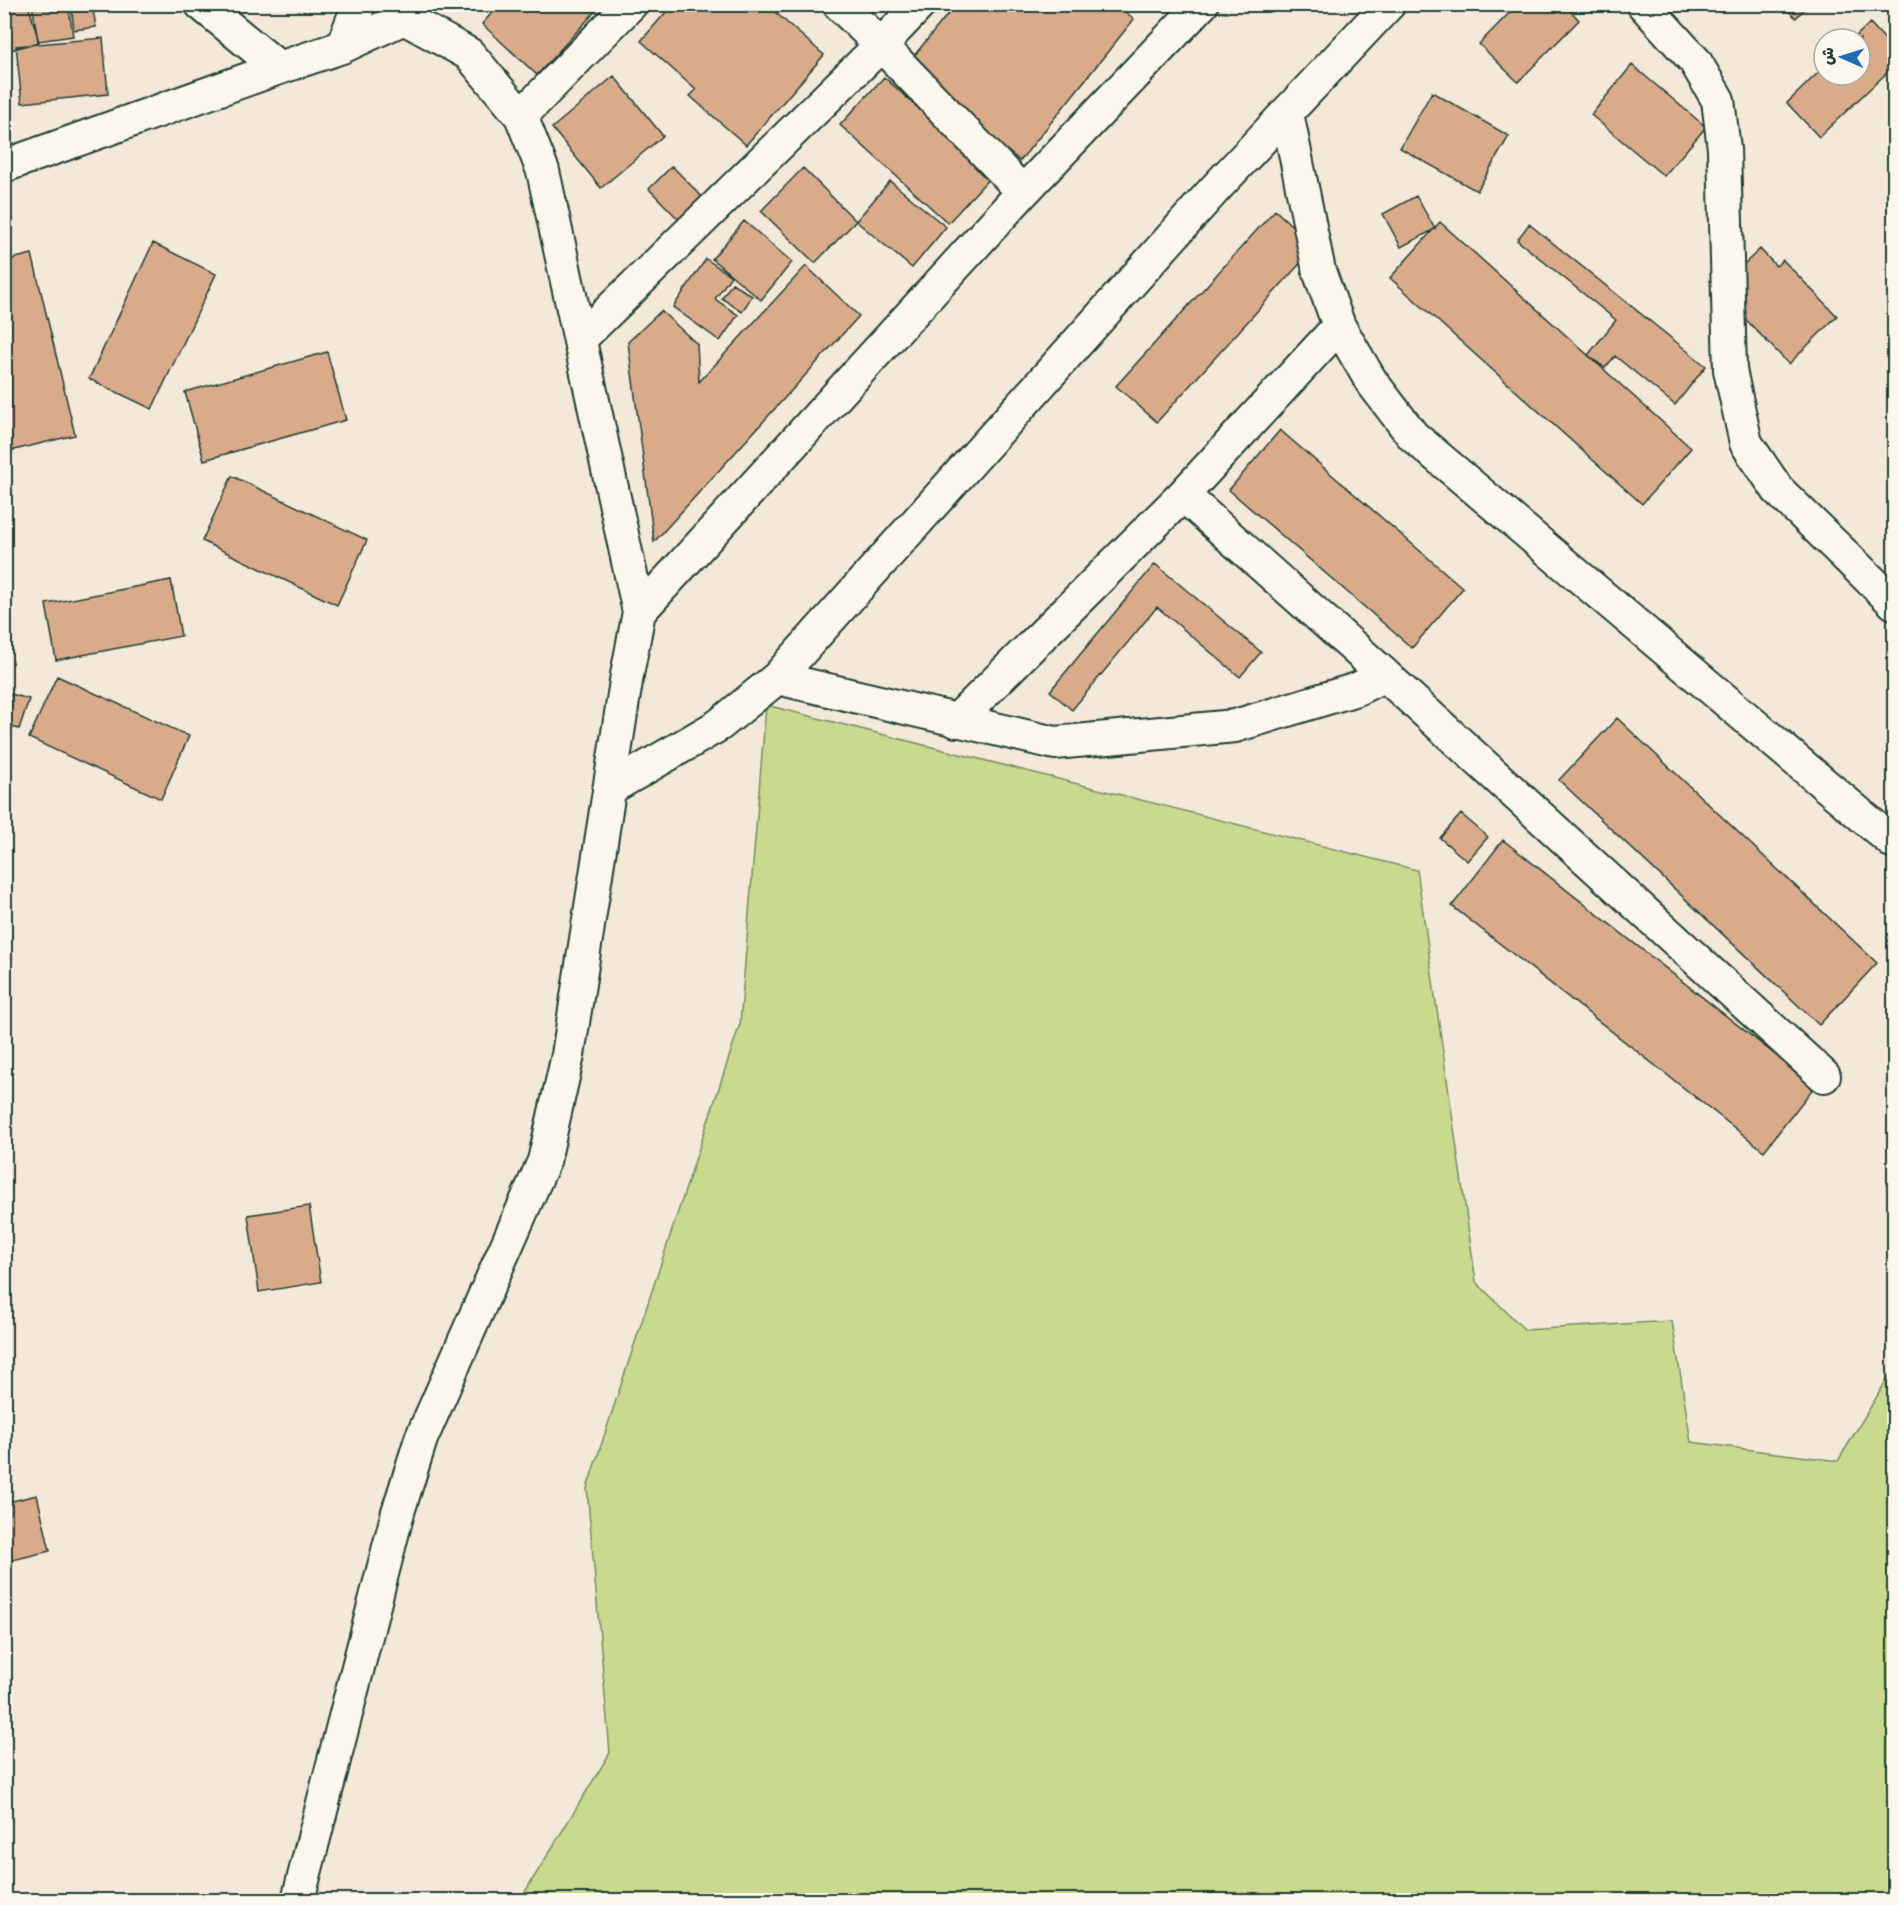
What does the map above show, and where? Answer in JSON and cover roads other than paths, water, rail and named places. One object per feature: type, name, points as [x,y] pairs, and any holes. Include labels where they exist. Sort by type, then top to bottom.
[{"type":"street","points":[[201,4],[279,68]]},
{"type":"street","points":[[342,47],[359,4]]},
{"type":"street","points":[[521,116],[631,4]]},
{"type":"street","points":[[839,4],[1023,192]]},
{"type":"street","points":[[580,339],[881,45],[920,4]]},
{"type":"street","points":[[639,612],[1023,192],[1202,4]]},
{"type":"street","points":[[609,789],[719,725],[777,678],[1214,190],[1389,4]]},
{"type":"street","points":[[1643,4],[1695,61],[1718,100],[1724,149],[1730,370],[1746,443],[1778,490],[1894,603]]},
{"type":"street","points":[[4,166],[342,47],[409,11],[469,54],[521,116],[543,171],[639,612],[627,675],[568,1055],[544,1161],[421,1439],[398,1512],[298,1900]]},
{"type":"street","points":[[1287,113],[1319,271],[1339,326],[1371,381],[1413,436],[1894,843]]},
{"type":"street","points":[[956,721],[1183,495],[1339,326]]},
{"type":"street","points":[[1183,495],[1385,675],[1824,1076]]},
{"type":"street","points":[[777,678],[1055,744],[1235,726],[1357,689],[1385,675]]}]
